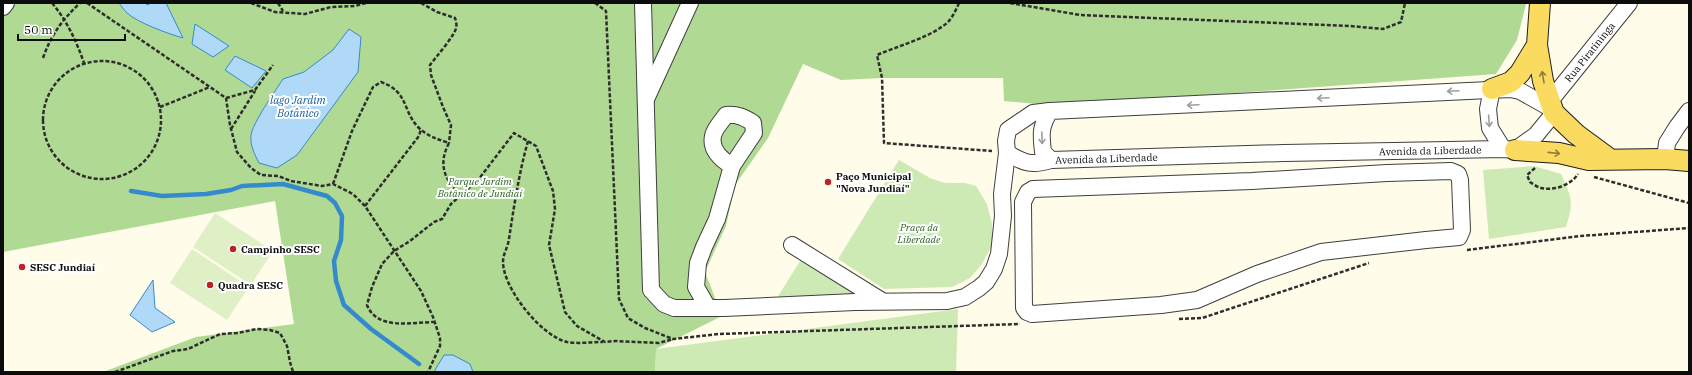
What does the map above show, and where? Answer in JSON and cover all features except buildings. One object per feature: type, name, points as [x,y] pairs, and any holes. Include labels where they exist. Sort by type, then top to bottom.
[{"type":"main road","points":[[1540,3],[1537,45],[1543,81],[1552,108],[1576,134],[1610,159]]},
{"type":"main road","points":[[1492,89],[1511,82],[1520,73],[1537,45]]},
{"type":"main road","points":[[1509,150],[1558,153],[1589,160],[1665,159],[1689,161]]},
{"type":"street","points":[[3,7],[6,3]]},
{"type":"street","points":[[643,3],[652,290],[664,304],[674,308],[882,301],[947,301],[965,297],[986,282],[994,269],[999,254],[1003,216],[1002,194],[1008,130],[1032,113],[1510,88],[1520,91],[1552,108]]},
{"type":"street","points":[[645,100],[690,3]]},
{"type":"street","name":"Rua Piratininga","points":[[1509,150],[1536,135],[1552,108],[1629,3]]},
{"type":"street","points":[[1492,89],[1488,109],[1490,128],[1509,150]]},
{"type":"street","name":"Avenida da Liberdade","points":[[1050,111],[1042,124],[1041,135],[1043,152],[1051,160],[1284,153],[1509,150]]},
{"type":"street","points":[[1665,159],[1667,143],[1683,126],[1689,111]]},
{"type":"street","points":[[1007,153],[1030,164],[1039,164],[1051,160]]},
{"type":"street","points":[[1283,179],[1284,153]]},
{"type":"street","points":[[1002,194],[1007,180],[1017,169],[1030,164]]},
{"type":"street","points":[[708,308],[696,287],[698,263],[717,219],[732,166]]},
{"type":"street","points":[[1454,171],[1458,174],[1460,180],[1462,233],[1456,238],[1321,252],[1257,274],[1197,300],[1161,305],[1032,314],[1027,312],[1024,308],[1023,202],[1028,192],[1047,188],[1283,179],[1454,171]]},
{"type":"street","points":[[792,245],[882,301]]},
{"type":"path","points":[[52,3],[64,18],[78,44],[84,63]]},
{"type":"path","points":[[43,58],[51,38],[64,18],[80,3]]},
{"type":"path","points":[[87,3],[226,98],[231,129],[237,152],[251,168],[261,175],[278,176],[291,181],[322,186],[333,184],[353,194],[365,206],[394,251],[408,269],[421,291],[435,322],[440,338],[440,346],[428,372]]},
{"type":"path","points":[[251,3],[275,12],[305,14],[331,7],[355,6],[366,3]]},
{"type":"path","points":[[278,3],[283,12]]},
{"type":"path","points":[[421,3],[437,12],[455,18],[457,27],[453,36],[445,44],[430,65],[438,94],[451,125],[448,143],[442,160],[446,179],[460,195]]},
{"type":"path","points":[[594,3],[606,11],[619,299],[628,318],[645,328],[673,339]]},
{"type":"path","points":[[959,3],[954,15],[944,26],[917,40],[877,55],[882,78],[884,143],[1007,153]]},
{"type":"path","points":[[1010,3],[1080,14],[1350,26],[1383,29],[1402,22],[1405,3]]},
{"type":"path","points":[[104,60],[123,64],[140,74],[153,88],[160,107],[161,126],[156,146],[144,162],[139,166],[128,173],[109,179],[90,179],[72,172],[56,159],[46,142],[42,123],[44,104],[53,86],[66,72],[84,63],[104,60]]},
{"type":"path","points":[[231,129],[255,90],[273,65]]},
{"type":"path","points":[[333,184],[352,130],[374,87],[381,82],[389,85],[400,93],[410,114],[421,129],[436,139],[448,143]]},
{"type":"path","points":[[160,107],[210,87]]},
{"type":"path","points":[[226,98],[255,90]]},
{"type":"path","points":[[365,206],[419,136],[421,129]]},
{"type":"path","points":[[435,322],[391,323],[375,317],[369,311],[367,305],[367,300],[372,287],[382,264],[394,251],[410,241],[430,225],[442,219],[451,204],[478,180],[514,133],[536,146],[553,191],[555,209],[549,245],[565,312],[577,326],[605,342]]},
{"type":"path","points":[[528,141],[520,167],[508,242],[503,262],[505,276],[520,303],[530,316],[553,336],[566,342],[615,341],[659,343],[673,339],[719,334]]},
{"type":"path","points":[[1540,166],[1527,175],[1530,182],[1541,188],[1559,187],[1570,183],[1578,172],[1584,174]]},
{"type":"path","points":[[1590,176],[1689,203]]},
{"type":"path","points":[[115,372],[173,351],[188,349],[220,334],[237,333],[257,329],[270,330],[280,333],[287,346],[290,362],[294,372]]},
{"type":"green space","name":"Parque Jardim Botânico de Jundiaí","points":[[3,3],[1526,4],[1517,40],[1496,74],[1058,106],[1004,101],[1003,78],[882,78],[841,80],[803,64],[768,138],[735,185],[726,226],[705,272],[722,316],[656,349],[655,372],[103,372],[196,337],[294,324],[275,201],[3,252]]},
{"type":"green space","name":"Praça da Liberdade","points":[[899,160],[930,178],[945,183],[965,183],[976,186],[987,204],[992,224],[992,245],[982,264],[970,278],[952,287],[884,289],[838,259]]},
{"type":"green space","points":[[1534,166],[1561,174],[1571,200],[1570,212],[1566,227],[1489,239],[1483,170]]},
{"type":"green space","name":"Campinho SESC","points":[[215,213],[273,251],[251,285],[193,247]]},
{"type":"green space","name":"Quadra SESC","points":[[192,249],[249,287],[227,320],[170,283]]},
{"type":"green space","points":[[802,258],[852,289],[855,302],[775,301]]},
{"type":"green space","points":[[958,309],[956,372],[655,372],[656,349]]},
{"type":"water","points":[[119,3],[146,3],[147,5],[151,3],[166,3],[183,38],[138,21],[127,13]]},
{"type":"water","points":[[195,24],[229,46],[213,57],[192,44]]},
{"type":"water","name":"lago Jardim Botânico","points":[[349,29],[361,37],[358,72],[297,155],[277,168],[259,163],[251,143],[252,131],[259,116],[283,79],[304,72],[333,50]]},
{"type":"water","points":[[235,56],[266,71],[252,88],[225,70]]},
{"type":"water","points":[[153,280],[155,308],[175,322],[152,332],[130,315]]},
{"type":"water","points":[[444,355],[453,355],[470,364],[473,372],[435,372]]},
{"type":"waterway","points":[[131,191],[162,196],[206,194],[231,190],[242,186],[283,184],[327,196],[335,203],[342,216],[341,240],[334,261],[336,281],[344,305],[371,329],[419,364]]},
{"type":"place","name":"Paço Municipal \"Nova Jundiaí\"","points":[[828,182]]},
{"type":"place","name":"Campinho SESC","points":[[233,249]]},
{"type":"place","name":"SESC Jundiaí","points":[[22,267]]},
{"type":"place","name":"Quadra SESC","points":[[210,285]]}]
